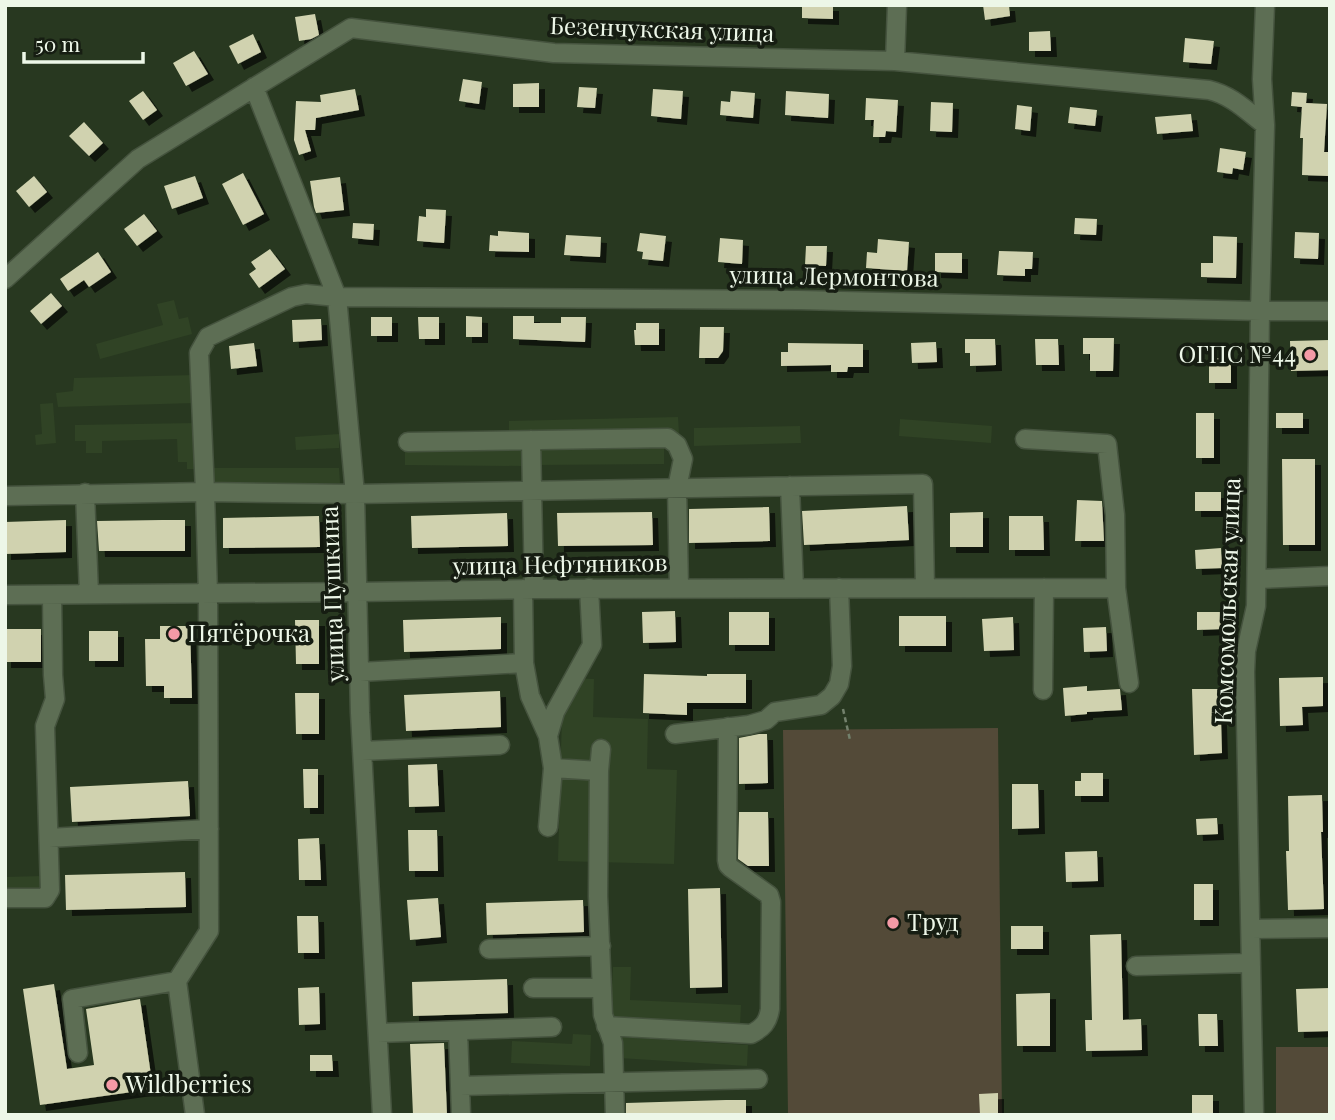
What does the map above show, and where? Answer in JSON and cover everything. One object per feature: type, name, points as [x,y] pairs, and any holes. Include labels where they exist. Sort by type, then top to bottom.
[{"type":"street","points":[[895,61],[897,5]]},
{"type":"street","name":"Комсомольская улица","points":[[1254,1115],[1245,672],[1246,651],[1256,606],[1257,579],[1265,5]]},
{"type":"street","name":"Безенчукская улица","points":[[5,279],[138,159],[351,28],[554,53],[895,61],[1209,90],[1232,99],[1265,125]]},
{"type":"street","name":"улица Пушкина","points":[[254,87],[337,298],[355,494],[362,751],[382,1115]]},
{"type":"street","name":"улица Лермонтова","points":[[205,492],[198,353],[202,344],[216,333],[292,297],[306,294],[337,298],[799,300],[1330,311]]},
{"type":"street","points":[[408,442],[668,438],[677,445],[683,460],[677,488],[679,588]]},
{"type":"street","points":[[1025,439],[1107,444],[1115,515],[1116,588],[1129,683]]},
{"type":"street","points":[[531,440],[532,491],[524,663],[530,696],[548,736],[553,768],[548,827]]},
{"type":"street","points":[[5,496],[205,492],[355,494],[923,484],[925,588]]},
{"type":"street","points":[[790,486],[794,588]]},
{"type":"street","points":[[195,1115],[177,981],[209,931],[205,492]]},
{"type":"street","points":[[85,493],[89,594]]},
{"type":"street","points":[[1257,579],[1330,576]]},
{"type":"street","points":[[548,736],[555,712],[592,645],[589,588]]},
{"type":"street","name":"улица Нефтяников","points":[[5,596],[589,588],[1116,588]]},
{"type":"street","points":[[675,734],[749,725],[766,720],[775,712],[821,705],[832,696],[839,684],[842,666],[839,588]]},
{"type":"street","points":[[1043,690],[1044,588]]},
{"type":"street","points":[[5,898],[45,898],[50,890],[45,726],[55,699],[45,676],[52,595]]},
{"type":"street","points":[[360,672],[524,663]]},
{"type":"street","points":[[606,1026],[751,1034],[760,1030],[768,1019],[771,1009],[771,902],[769,895],[731,868],[727,860],[728,727]]},
{"type":"street","points":[[362,751],[500,745]]},
{"type":"street","points":[[601,750],[598,896],[603,1014],[613,1044],[615,1115]]},
{"type":"street","points":[[553,768],[599,771]]},
{"type":"street","points":[[49,838],[209,829]]},
{"type":"street","points":[[1251,929],[1330,928]]},
{"type":"street","points":[[489,949],[601,946]]},
{"type":"street","points":[[1136,966],[1251,963]]},
{"type":"street","points":[[78,1053],[72,999],[177,981]]},
{"type":"street","points":[[533,988],[602,988]]},
{"type":"street","points":[[377,1033],[552,1027]]},
{"type":"street","points":[[458,1031],[461,1115]]},
{"type":"street","points":[[460,1086],[758,1079]]},
{"type":"path","points":[[839,684],[850,740]]},
{"type":"shaded area","points":[[174,300],[179,319],[188,317],[192,334],[100,359],[96,344],[163,325],[157,304]]},
{"type":"shaded area","points":[[195,375],[195,403],[58,407],[56,393],[73,391],[74,378]]},
{"type":"shaded area","points":[[53,403],[56,443],[36,445],[35,435],[42,434],[40,404]]},
{"type":"shaded area","points":[[678,417],[679,433],[509,437],[509,421]]},
{"type":"shaded area","points":[[900,419],[992,426],[991,443],[899,436]]},
{"type":"shaded area","points":[[196,423],[197,469],[187,469],[187,462],[178,462],[177,439],[102,441],[102,453],[86,453],[86,441],[75,441],[75,425]]},
{"type":"shaded area","points":[[800,426],[801,443],[694,446],[694,428]]},
{"type":"shaded area","points":[[339,434],[339,448],[296,450],[295,437]]},
{"type":"shaded area","points":[[405,447],[525,448],[525,466],[405,465]]},
{"type":"shaded area","points":[[535,447],[664,447],[664,464],[535,465]]},
{"type":"shaded area","points":[[214,468],[339,468],[340,483],[213,483]]},
{"type":"shaded area","points":[[563,678],[594,679],[593,717],[648,719],[647,769],[677,770],[674,864],[558,861]]},
{"type":"shaded area","name":"Труд","points":[[998,728],[1002,1115],[788,1115],[783,730]]},
{"type":"shaded area","points":[[42,876],[42,892],[5,892],[5,877]]},
{"type":"shaded area","points":[[613,967],[631,967],[630,1000],[741,1005],[740,1026],[610,1019]]},
{"type":"shaded area","points":[[573,1034],[591,1035],[590,1066],[511,1063],[512,1041],[572,1044]]},
{"type":"shaded area","points":[[620,1037],[748,1045],[747,1066],[619,1058]]},
{"type":"shaded area","points":[[1276,1047],[1330,1047],[1330,1115],[1276,1115]]},
{"type":"building","points":[[802,5],[833,5],[833,19],[802,18]]},
{"type":"building","points":[[983,5],[1009,5],[1010,16],[985,20]]},
{"type":"building","points":[[315,14],[319,35],[299,41],[295,17]]},
{"type":"building","points":[[1050,31],[1051,51],[1029,51],[1029,32]]},
{"type":"building","points":[[253,34],[261,52],[238,64],[229,46]]},
{"type":"building","points":[[1185,38],[1214,41],[1211,64],[1183,62]]},
{"type":"building","points":[[194,51],[208,74],[186,86],[173,63]]},
{"type":"building","points":[[463,79],[482,82],[479,104],[459,101]]},
{"type":"building","points":[[539,83],[539,107],[513,107],[513,84]]},
{"type":"building","points":[[579,87],[597,88],[595,108],[577,107]]},
{"type":"building","points":[[355,89],[359,110],[316,118],[315,130],[305,130],[311,151],[299,155],[294,140],[296,101],[321,102],[320,95]]},
{"type":"building","points":[[653,89],[683,91],[681,119],[651,116]]},
{"type":"building","points":[[143,91],[157,110],[143,120],[129,101]]},
{"type":"building","points":[[731,91],[755,93],[753,118],[720,115],[721,101],[730,102]]},
{"type":"building","points":[[786,91],[829,94],[828,118],[785,115]]},
{"type":"building","points":[[1292,92],[1307,93],[1306,103],[1327,104],[1324,152],[1329,152],[1328,176],[1302,175],[1302,107],[1291,106]]},
{"type":"building","points":[[866,98],[898,100],[896,132],[886,131],[885,137],[873,137],[874,120],[865,120]]},
{"type":"building","points":[[931,102],[953,103],[952,132],[930,131]]},
{"type":"building","points":[[1017,105],[1032,107],[1030,131],[1015,129]]},
{"type":"building","points":[[1070,107],[1097,110],[1095,126],[1068,123]]},
{"type":"building","points":[[1191,114],[1193,131],[1157,134],[1155,117]]},
{"type":"building","points":[[84,122],[103,143],[89,156],[69,136]]},
{"type":"building","points":[[1220,148],[1246,152],[1243,170],[1233,168],[1232,174],[1217,172]]},
{"type":"building","points":[[243,173],[264,214],[243,225],[222,184]]},
{"type":"building","points":[[34,176],[47,192],[29,207],[16,191]]},
{"type":"building","points":[[195,176],[203,198],[172,209],[164,186]]},
{"type":"building","points":[[340,177],[344,210],[316,213],[310,181]]},
{"type":"building","points":[[426,209],[446,210],[444,243],[417,241],[419,216],[426,217]]},
{"type":"building","points":[[144,214],[157,231],[137,246],[124,229]]},
{"type":"building","points":[[1075,218],[1097,219],[1096,235],[1074,234]]},
{"type":"building","points":[[353,223],[374,224],[373,240],[352,238]]},
{"type":"building","points":[[498,231],[529,233],[529,252],[489,251],[490,235],[498,236]]},
{"type":"building","points":[[1295,232],[1319,233],[1318,259],[1294,258]]},
{"type":"building","points":[[640,233],[666,236],[663,261],[642,259],[643,252],[637,251]]},
{"type":"building","points":[[566,235],[601,237],[600,257],[564,255]]},
{"type":"building","points":[[1213,236],[1237,237],[1236,278],[1201,277],[1201,263],[1213,263]]},
{"type":"building","points":[[720,238],[743,240],[742,264],[718,262]]},
{"type":"building","points":[[878,239],[909,242],[907,271],[866,268],[867,252],[877,253]]},
{"type":"building","points":[[806,246],[827,246],[826,266],[805,265]]},
{"type":"building","points":[[270,249],[285,269],[259,288],[249,274],[256,269],[251,262]]},
{"type":"building","points":[[999,251],[1033,252],[1032,269],[1025,269],[1025,276],[997,275]]},
{"type":"building","points":[[98,252],[111,272],[89,287],[84,280],[68,291],[60,279]]},
{"type":"building","points":[[935,253],[962,253],[962,273],[935,272]]},
{"type":"building","points":[[51,293],[62,306],[41,324],[30,311]]},
{"type":"building","points":[[466,316],[482,317],[482,337],[466,337]]},
{"type":"building","points":[[513,316],[534,316],[534,323],[561,323],[561,317],[586,317],[585,342],[513,339]]},
{"type":"building","points":[[371,317],[392,317],[392,336],[371,336]]},
{"type":"building","points":[[418,317],[439,317],[439,339],[419,339]]},
{"type":"building","points":[[321,319],[322,340],[293,342],[292,320]]},
{"type":"building","points":[[636,323],[659,323],[659,345],[635,345]]},
{"type":"building","points":[[700,327],[724,327],[723,351],[718,358],[699,358]]},
{"type":"building","points":[[1083,338],[1114,338],[1113,371],[1090,371],[1090,354],[1083,354]]},
{"type":"building","points":[[965,339],[995,339],[996,365],[970,366],[970,353],[965,353]]},
{"type":"building","points":[[1035,339],[1058,339],[1059,365],[1036,365]]},
{"type":"building","name":"ОГПС №44","points":[[1330,340],[1330,370],[1291,371],[1290,341]]},
{"type":"building","points":[[936,342],[937,362],[912,363],[911,343]]},
{"type":"building","points":[[254,343],[257,366],[231,369],[229,346]]},
{"type":"building","points":[[788,343],[863,344],[863,367],[848,367],[847,372],[831,372],[831,365],[781,366],[781,352],[788,352]]},
{"type":"building","points":[[1209,358],[1231,358],[1231,383],[1209,383]]},
{"type":"building","points":[[1196,413],[1214,413],[1214,458],[1196,458]]},
{"type":"building","points":[[1276,413],[1303,413],[1303,428],[1276,428]]},
{"type":"building","points":[[1282,459],[1315,459],[1315,545],[1283,545]]},
{"type":"building","points":[[1195,492],[1221,492],[1221,511],[1195,511]]},
{"type":"building","points":[[1077,500],[1102,501],[1104,541],[1075,541]]},
{"type":"building","points":[[907,506],[909,540],[804,545],[802,511]]},
{"type":"building","points":[[769,507],[770,541],[689,543],[689,509]]},
{"type":"building","points":[[652,512],[653,545],[558,546],[557,513]]},
{"type":"building","points":[[983,512],[983,547],[950,547],[950,513]]},
{"type":"building","points":[[507,513],[508,546],[412,548],[411,516]]},
{"type":"building","points":[[319,516],[320,547],[223,548],[223,518]]},
{"type":"building","points":[[1009,516],[1043,516],[1044,550],[1009,550]]},
{"type":"building","points":[[66,520],[66,552],[5,554],[5,522]]},
{"type":"building","points":[[185,520],[185,551],[99,551],[97,521]]},
{"type":"building","points":[[1221,548],[1222,568],[1196,569],[1195,550]]},
{"type":"building","points":[[675,611],[676,642],[643,643],[642,612]]},
{"type":"building","points":[[729,612],[769,612],[769,645],[729,645]]},
{"type":"building","points":[[1197,612],[1222,612],[1222,629],[1197,630]]},
{"type":"building","points":[[899,616],[946,616],[946,646],[899,646]]},
{"type":"building","points":[[501,617],[501,649],[404,652],[403,620]]},
{"type":"building","points":[[1013,617],[1014,650],[984,651],[982,619]]},
{"type":"building","points":[[295,620],[319,620],[319,664],[296,664]]},
{"type":"building","points":[[160,626],[190,626],[192,698],[164,698],[164,686],[146,686],[145,639],[160,639]]},
{"type":"building","points":[[1106,627],[1107,651],[1084,652],[1083,628]]},
{"type":"building","points":[[5,629],[41,629],[41,662],[5,662]]},
{"type":"building","points":[[89,631],[118,631],[118,661],[89,661]]},
{"type":"building","points":[[644,674],[746,674],[746,703],[687,703],[687,715],[643,713]]},
{"type":"building","points":[[1323,677],[1323,706],[1302,707],[1303,725],[1280,726],[1279,678]]},
{"type":"building","points":[[1087,686],[1087,691],[1120,689],[1122,710],[1065,716],[1063,688]]},
{"type":"building","points":[[1192,689],[1220,689],[1222,753],[1194,755]]},
{"type":"building","points":[[500,691],[501,727],[406,731],[404,695]]},
{"type":"building","points":[[295,693],[319,693],[319,734],[296,734]]},
{"type":"building","points":[[767,734],[768,783],[739,784],[739,738]]},
{"type":"building","points":[[437,764],[439,806],[409,807],[408,765]]},
{"type":"building","points":[[303,769],[318,769],[318,808],[304,808]]},
{"type":"building","points":[[1081,773],[1103,773],[1103,796],[1075,796],[1075,781],[1081,781]]},
{"type":"building","points":[[188,781],[190,816],[72,822],[70,787]]},
{"type":"building","points":[[1012,784],[1038,784],[1039,828],[1012,829]]},
{"type":"building","points":[[1322,795],[1324,909],[1288,910],[1288,796]]},
{"type":"building","points":[[739,812],[768,812],[769,866],[748,866],[738,859]]},
{"type":"building","points":[[1217,818],[1218,834],[1197,835],[1196,819]]},
{"type":"building","points":[[408,830],[437,830],[438,871],[409,871]]},
{"type":"building","points":[[319,838],[321,880],[299,880],[298,839]]},
{"type":"building","points":[[1097,851],[1098,881],[1066,882],[1065,852]]},
{"type":"building","points":[[185,872],[186,907],[66,910],[65,875]]},
{"type":"building","points":[[1194,884],[1213,884],[1213,920],[1194,920]]},
{"type":"building","points":[[720,888],[722,987],[690,988],[688,889]]},
{"type":"building","points":[[438,898],[441,937],[410,940],[407,900]]},
{"type":"building","points":[[583,900],[584,932],[487,935],[486,903]]},
{"type":"building","points":[[297,916],[318,916],[319,953],[298,953]]},
{"type":"building","points":[[1011,926],[1043,926],[1043,949],[1011,949]]},
{"type":"building","points":[[1121,934],[1123,1020],[1141,1019],[1142,1050],[1086,1051],[1085,1020],[1092,1020],[1090,935]]},
{"type":"building","points":[[507,979],[508,1013],[413,1016],[412,982]]},
{"type":"building","points":[[54,984],[67,1069],[94,1065],[86,1009],[140,999],[153,1089],[40,1105],[23,989]]},
{"type":"building","points":[[319,987],[320,1024],[299,1025],[298,988]]},
{"type":"building","points":[[1330,988],[1330,1031],[1298,1032],[1296,989]]},
{"type":"building","points":[[1050,993],[1050,1046],[1017,1046],[1016,994]]},
{"type":"building","points":[[1198,1014],[1217,1014],[1218,1046],[1199,1046]]},
{"type":"building","points":[[444,1043],[447,1115],[413,1115],[410,1044]]},
{"type":"building","points":[[310,1055],[332,1055],[333,1071],[310,1071]]},
{"type":"building","points":[[998,1093],[998,1115],[980,1115],[979,1094]]},
{"type":"building","points":[[1192,1095],[1213,1095],[1213,1115],[1192,1115]]},
{"type":"building","points":[[746,1100],[746,1115],[626,1115],[626,1103]]},
{"type":"place","name":"ОГПС №44","points":[[1310,355]]},
{"type":"place","name":"Пятёрочка","points":[[174,634]]},
{"type":"place","name":"Труд","points":[[893,923]]},
{"type":"place","name":"Wildberries","points":[[112,1085]]}]
